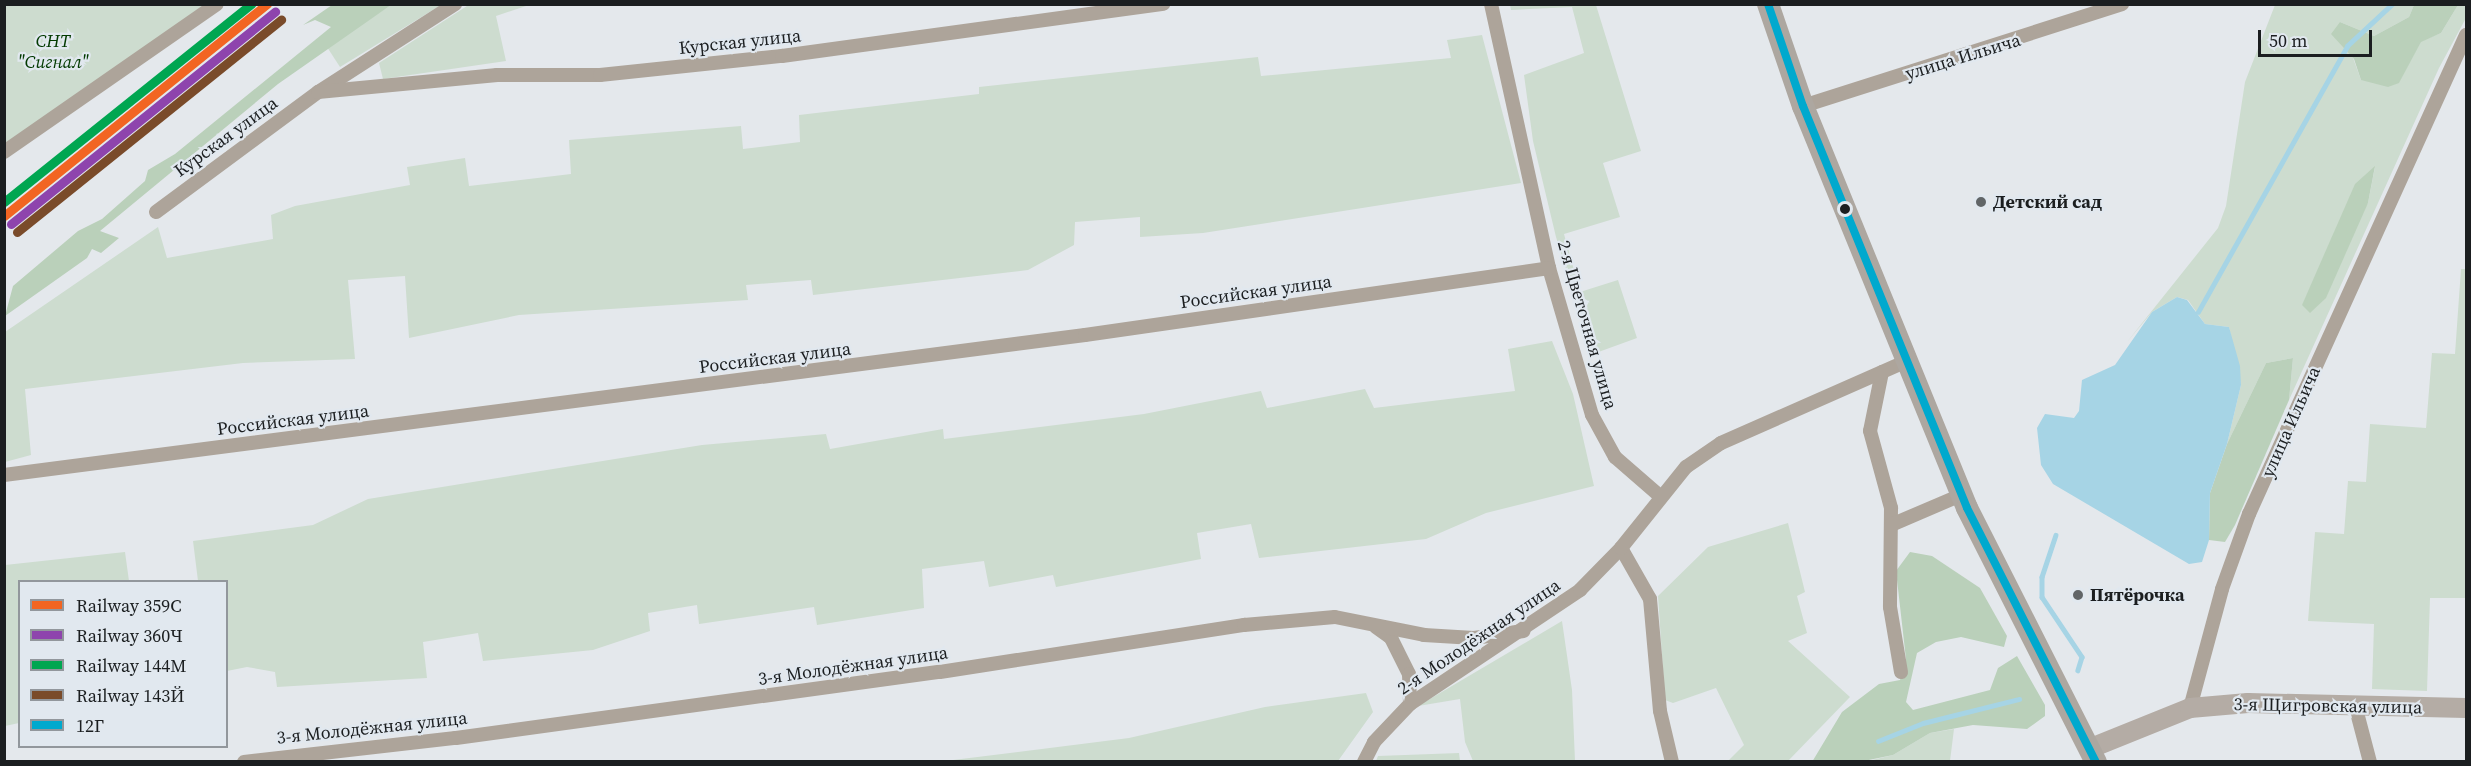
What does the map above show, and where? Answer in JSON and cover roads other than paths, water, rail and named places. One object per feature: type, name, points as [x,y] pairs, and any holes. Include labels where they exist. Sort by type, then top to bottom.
[{"type":"main road","points":[[1768,4],[1803,106],[1905,362],[1962,495],[2093,755]]},
{"type":"street","points":[[4,152],[217,4]]},
{"type":"street","name":"Курская улица","points":[[156,212],[318,92],[455,4]]},
{"type":"street","name":"Курская улица","points":[[318,92],[496,75],[600,75],[771,57],[1163,4]]},
{"type":"street","name":"2-я Цветочная улица","points":[[1491,4],[1549,268],[1592,415],[1615,457],[1661,497]]},
{"type":"street","name":"улица Ильича","points":[[1803,106],[2122,4]]},
{"type":"street","name":"улица Ильича","points":[[2190,708],[2222,588],[2249,514],[2466,34]]},
{"type":"street","name":"Российская улица","points":[[4,475],[1074,337],[1549,268]]},
{"type":"street","points":[[1661,497],[1686,467],[1721,443],[1905,362]]},
{"type":"street","points":[[1882,372],[1870,431],[1891,525],[1890,607],[1901,672]]},
{"type":"street","points":[[1891,525],[1962,495]]},
{"type":"street","name":"2-я Молодёжная улица","points":[[1364,762],[1380,735],[1410,704],[1524,631],[1580,590],[1621,548],[1661,497]]},
{"type":"street","points":[[1621,548],[1650,599],[1660,711],[1672,762]]},
{"type":"street","name":"3-я Молодёжная улица","points":[[244,762],[940,672],[1244,624],[1335,617],[1366,621],[1391,638],[1409,674],[1410,704]]},
{"type":"street","points":[[1366,621],[1424,635],[1464,638],[1524,631]]},
{"type":"street","name":"3-я Щигровская улица","points":[[2190,708],[2248,703],[2466,708]]},
{"type":"street","points":[[2355,705],[2370,762]]},
{"type":"street","points":[[2093,755],[2190,708]]},
{"type":"water","points":[[2177,297],[2187,300],[2205,324],[2229,327],[2240,366],[2241,385],[2227,444],[2210,493],[2209,540],[2202,562],[2189,564],[2053,484],[2041,465],[2037,428],[2045,414],[2074,418],[2079,411],[2082,380],[2115,365],[2152,312]]},
{"type":"waterway","points":[[2198,312],[2347,46],[2392,4]]},
{"type":"waterway","points":[[2056,535],[2042,577],[2042,597],[2082,657],[2078,670]]},
{"type":"waterway","points":[[1878,741],[1923,723],[2019,699]]},
{"type":"rail line","name":"144М","points":[[4,202],[251,4]]},
{"type":"rail line","name":"359С","points":[[4,216],[267,4]]},
{"type":"rail line","name":"360Ч","points":[[11,224],[275,12]]},
{"type":"rail line","name":"143Й","points":[[17,232],[281,20]]},
{"type":"place","name":"Детский сад","points":[[1981,202]]},
{"type":"place","name":"Пятёрочка","points":[[2078,595]]},
{"type":"park label","name":"СНТ \"Сигнал\"","points":[[53,52]]}]
